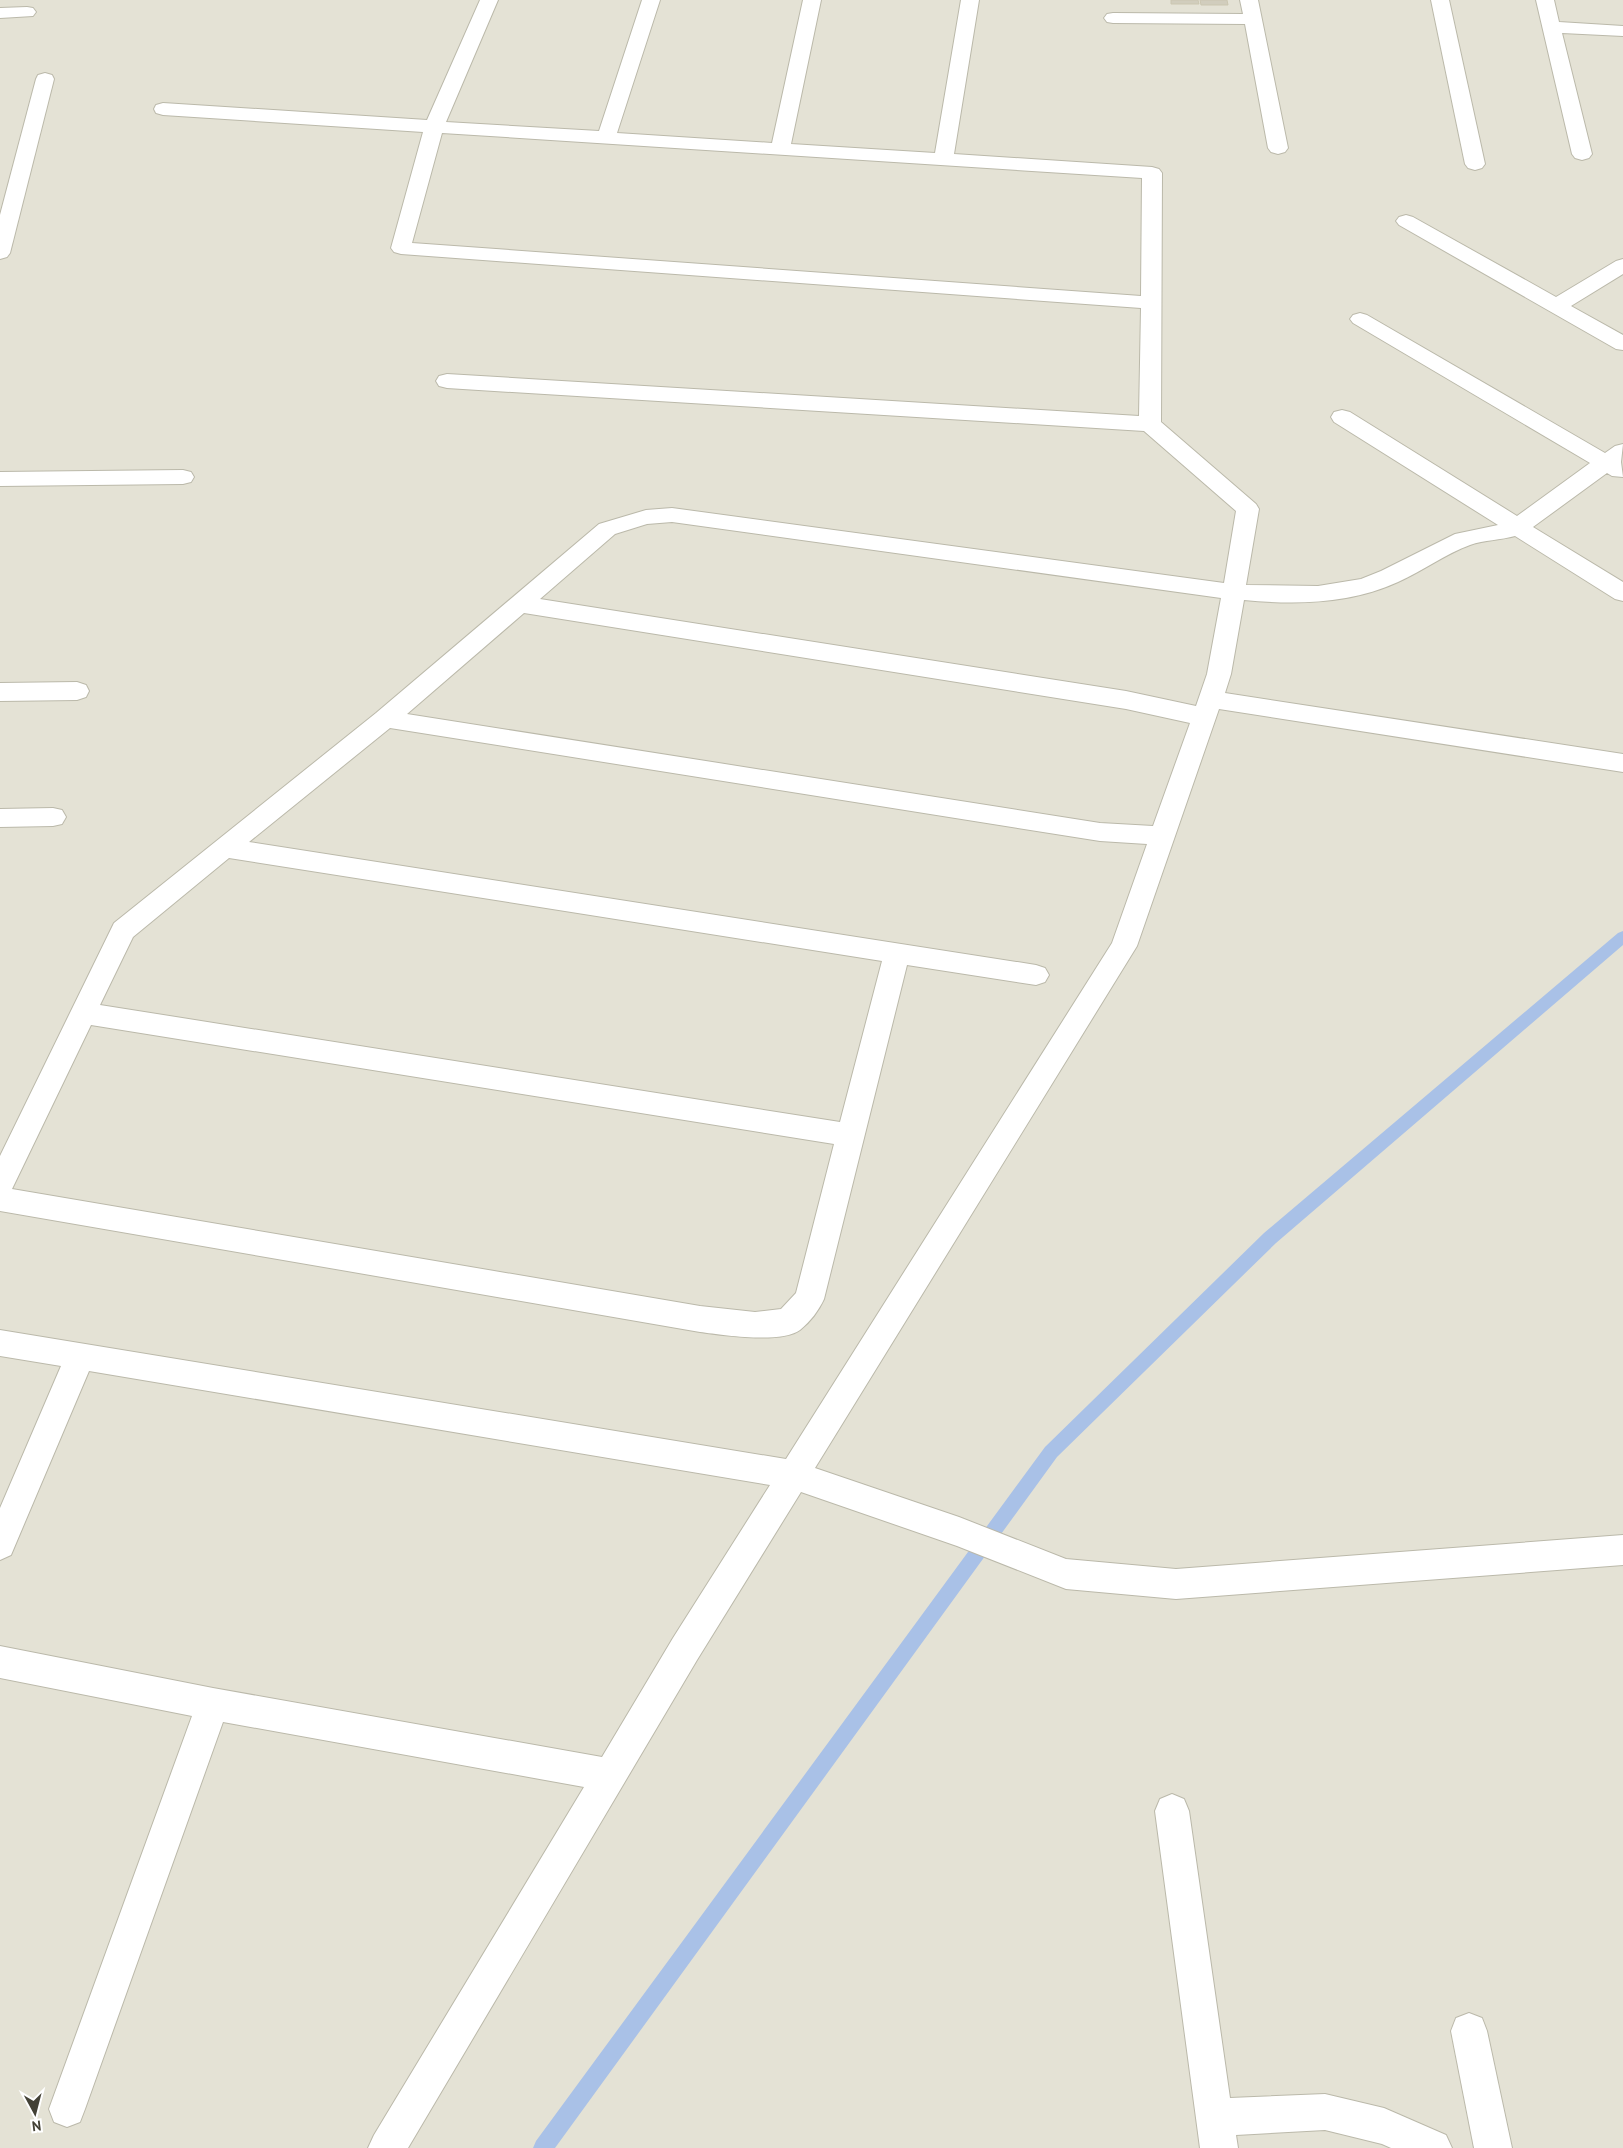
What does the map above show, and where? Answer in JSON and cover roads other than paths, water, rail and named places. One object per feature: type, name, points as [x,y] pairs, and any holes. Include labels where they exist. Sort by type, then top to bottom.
[{"type":"street","points":[[489,0],[434,127],[401,248],[1151,303]]},
{"type":"street","points":[[606,138],[651,0]]},
{"type":"street","points":[[780,149],[812,0]]},
{"type":"street","points":[[943,160],[970,0]]},
{"type":"street","points":[[1249,0],[1278,148]]},
{"type":"street","points":[[1440,0],[1474,164]]},
{"type":"street","points":[[1545,0],[1582,154]]},
{"type":"street","points":[[0,13],[27,12]]},
{"type":"street","points":[[1113,18],[1253,19]]},
{"type":"street","points":[[1551,27],[1623,31]]},
{"type":"street","points":[[1,245],[45,79]]},
{"type":"street","points":[[163,110],[1152,173],[1150,424]]},
{"type":"street","points":[[1406,221],[1623,344]]},
{"type":"street","points":[[1556,306],[1623,265]]},
{"type":"street","points":[[0,1185],[123,930],[385,719],[607,529],[646,517],[672,515],[1233,592],[1293,596],[1343,592],[1388,577],[1464,538],[1495,534],[1517,526],[1617,462],[1360,319]]},
{"type":"street","points":[[387,2148],[685,1649],[1124,946],[1219,674],[1248,509],[1150,424],[447,381]]},
{"type":"street","points":[[1342,417],[1623,593]]},
{"type":"street","points":[[0,479],[183,477]]},
{"type":"street","points":[[520,604],[1126,700],[1207,708],[1623,763]]},
{"type":"street","points":[[0,692],[77,691]]},
{"type":"street","points":[[385,719],[1100,832],[1162,836]]},
{"type":"street","points":[[0,818],[53,817]]},
{"type":"street","points":[[224,848],[1036,975]]},
{"type":"street","points":[[0,1199],[700,1319],[754,1325],[790,1321],[809,1300],[897,953]]},
{"type":"street","points":[[83,1014],[851,1135]]},
{"type":"street","points":[[0,1343],[794,1475],[959,1532],[1066,1574],[1176,1584],[1623,1550]]},
{"type":"street","points":[[3,1533],[80,1356]]},
{"type":"street","points":[[0,1662],[213,1704],[610,1775]]},
{"type":"street","points":[[67,2109],[213,1704]]},
{"type":"street","points":[[1172,1811],[1217,2133],[1325,2112],[1384,2126],[1433,2148]]},
{"type":"street","points":[[1469,2030],[1493,2148]]},
{"type":"waterway","points":[[543,2148],[1051,1452],[1270,1238],[1623,937]]}]
